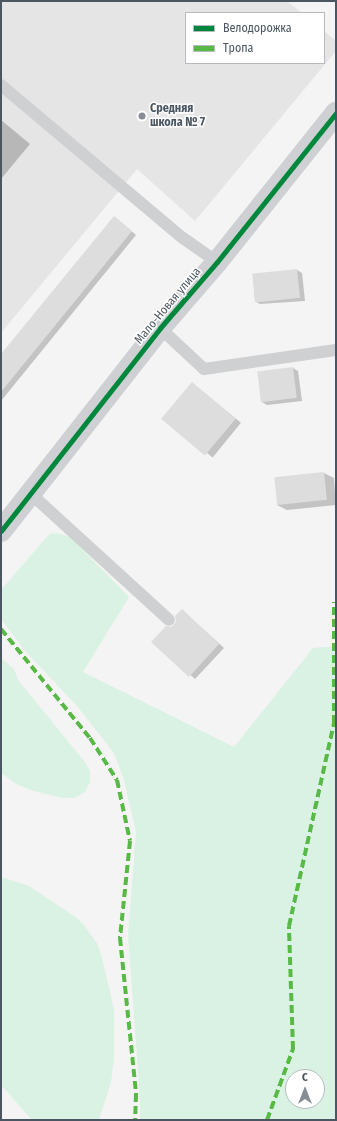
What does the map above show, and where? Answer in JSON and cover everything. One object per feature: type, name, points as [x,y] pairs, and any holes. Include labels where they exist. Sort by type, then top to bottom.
[{"type":"street","name":"Мало-Новая улица","points":[[1,531],[160,328],[217,262],[336,113]]},
{"type":"lane","points":[[1,85],[183,238],[217,262]]},
{"type":"lane","points":[[160,328],[204,369],[336,350]]},
{"type":"lane","points":[[30,494],[170,620]]},
{"type":"shaded area","name":"Средняя школа № 7","points":[[1,1],[287,1],[301,12],[185,12],[185,64],[325,64],[325,32],[336,41],[336,51],[195,221],[137,169],[1,333]]},
{"type":"green space","points":[[57,533],[70,537],[129,597],[83,672],[234,747],[313,648],[336,646],[336,1120],[140,1120],[140,1099],[128,935],[136,832],[124,780],[114,753],[77,706],[27,653],[1,619],[1,590],[50,534]]},
{"type":"green space","points":[[1,658],[14,669],[18,680],[85,762],[90,771],[90,782],[85,792],[74,798],[62,798],[34,791],[18,785],[1,773]]},
{"type":"green space","points":[[1,877],[29,886],[74,916],[83,924],[97,943],[114,1009],[114,1059],[111,1082],[99,1120],[32,1120],[1,1085]]},
{"type":"building","points":[[114,216],[132,231],[1,392],[1,354]]},
{"type":"building","points":[[297,269],[300,298],[255,303],[252,274]]},
{"type":"building","points":[[293,367],[297,398],[261,402],[257,371]]},
{"type":"building","points":[[192,382],[236,419],[205,455],[161,419]]},
{"type":"building","points":[[324,472],[327,500],[277,505],[274,477]]},
{"type":"building","points":[[182,609],[219,644],[189,677],[151,642],[166,626],[171,627],[174,625],[176,621],[175,616]]},
{"type":"marked path","points":[[267,1120],[293,1049],[289,926],[334,723],[334,602]]},
{"type":"marked path","points":[[1,629],[90,738],[117,780],[130,841],[120,938],[136,1094],[135,1120]]},
{"type":"cycle path","points":[[1,531],[160,328],[217,262],[336,113]]},
{"type":"place","name":"Средняя школа № 7","points":[[142,116]]}]
